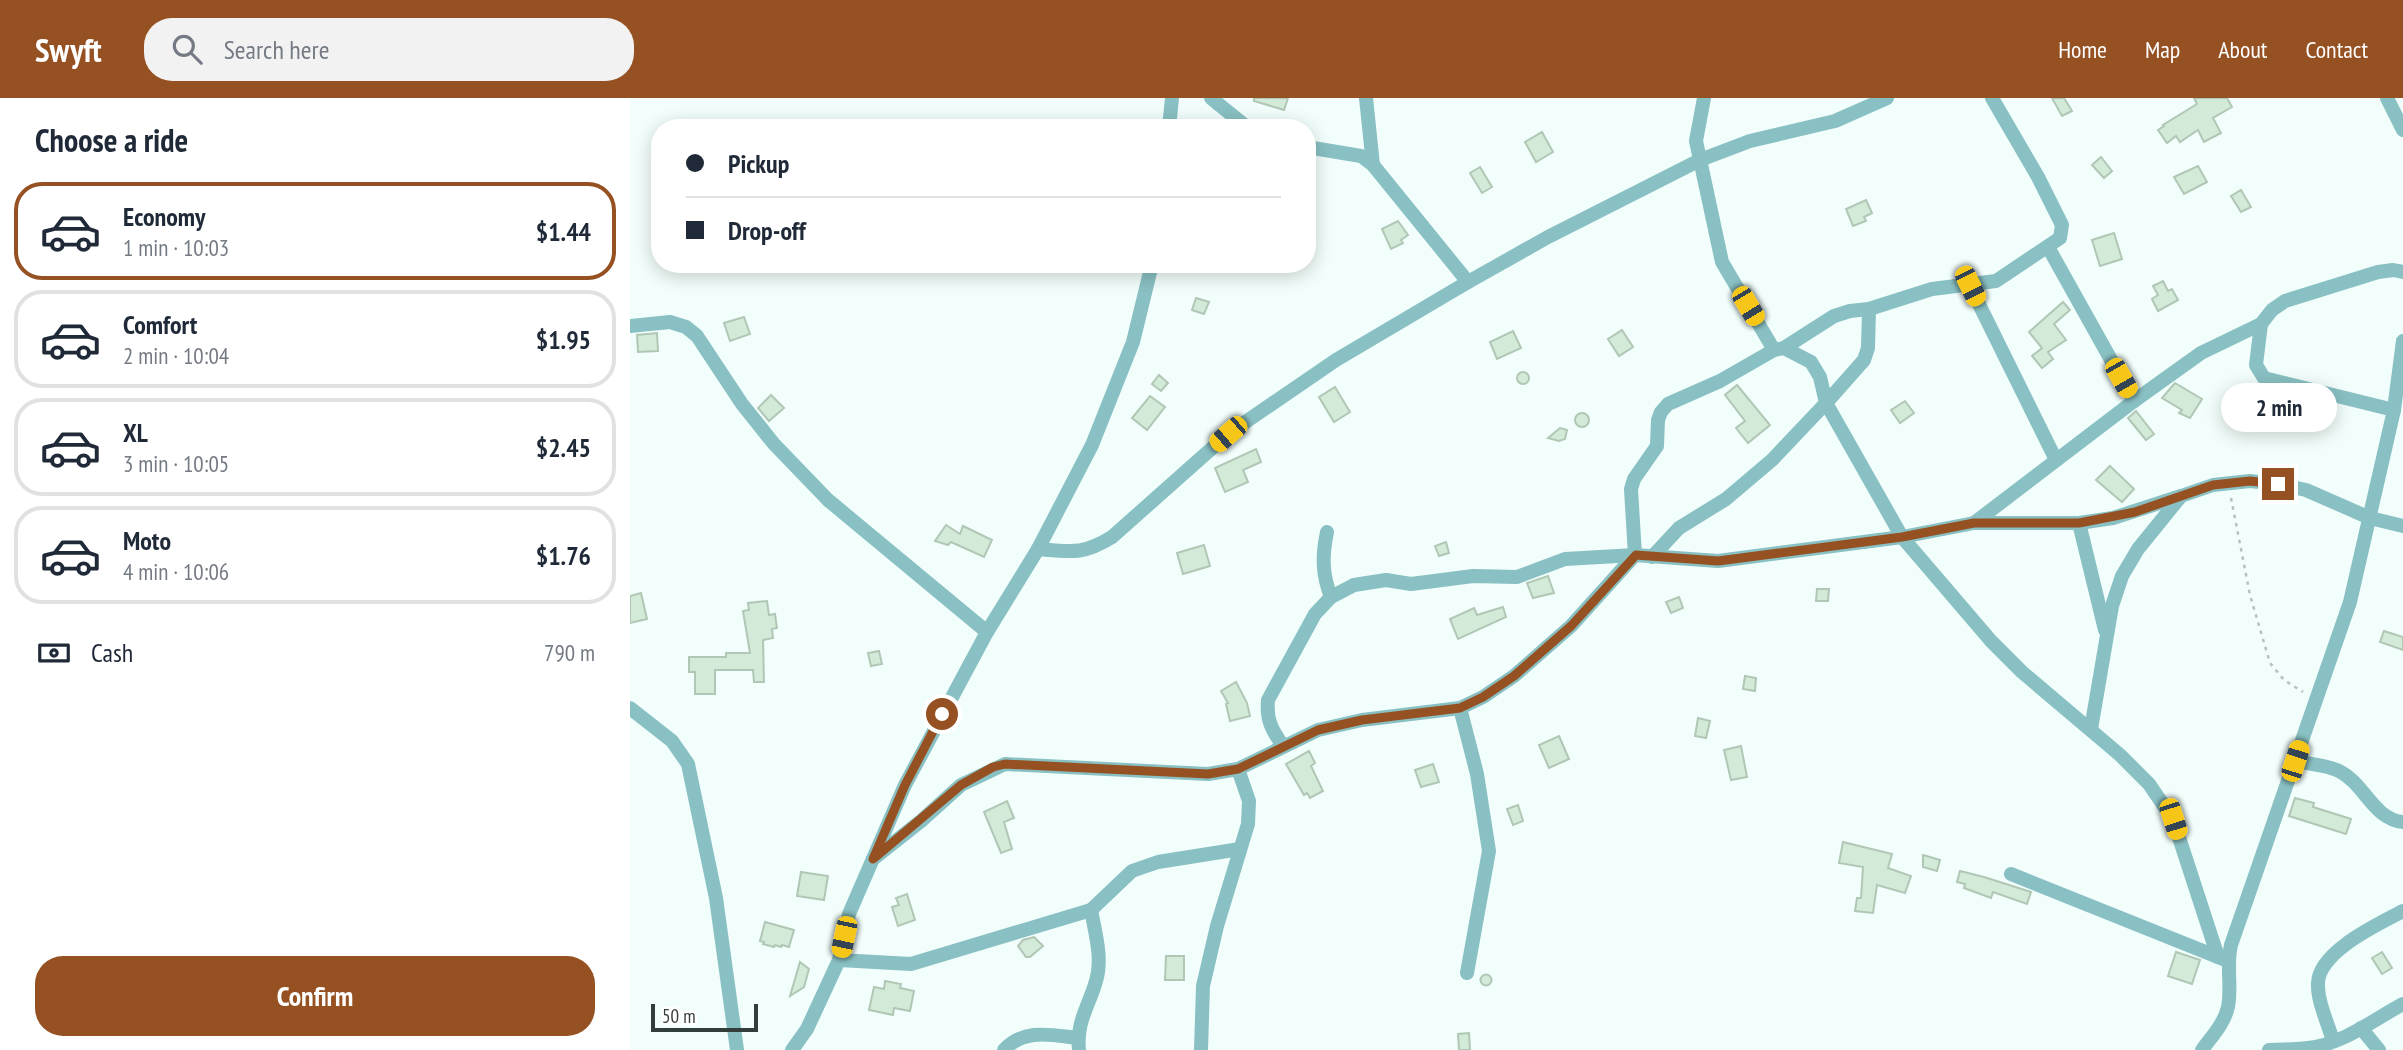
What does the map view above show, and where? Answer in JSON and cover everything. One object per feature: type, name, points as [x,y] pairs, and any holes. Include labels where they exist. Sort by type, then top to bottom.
[{"type":"street","points":[[1170,119],[1172,98]]},
{"type":"street","points":[[1211,98],[1237,119]]},
{"type":"street","points":[[1366,98],[1373,165]]},
{"type":"street","points":[[1704,98],[1696,141],[1722,262],[1779,349],[1811,362],[1819,377],[1826,403],[1902,537],[1991,641],[2022,672],[2091,729],[2149,784],[2173,819],[2223,959],[2228,1006],[2221,1025],[2202,1050]]},
{"type":"street","points":[[1038,550],[1073,552],[1093,549],[1112,537],[1228,434],[1336,360],[1548,237],[1700,160],[1750,141],[1835,121],[1887,98]]},
{"type":"street","points":[[873,859],[961,785],[993,767],[1005,764],[1208,774],[1238,769],[1318,730],[1362,720],[1460,708],[1483,697],[1514,676],[1571,626],[1636,555],[1631,489],[1634,479],[1657,446],[1658,420],[1668,404],[1720,381],[1834,316],[1869,309],[1932,289],[1996,281],[2060,238],[2062,225],[2038,177],[1992,98]]},
{"type":"street","points":[[2388,98],[2403,130]]},
{"type":"street","points":[[1316,148],[1361,156],[1373,165],[1468,282]]},
{"type":"street","points":[[2048,247],[2134,401]]},
{"type":"street","points":[[1974,523],[2134,401],[2201,354],[2261,324],[2272,310],[2285,301],[2378,272],[2403,272]]},
{"type":"street","points":[[792,1050],[807,1030],[839,960],[849,914],[905,785],[987,632],[1038,550],[1092,445],[1133,342],[1150,273]]},
{"type":"street","points":[[1970,286],[2056,460]]},
{"type":"street","points":[[1652,557],[1679,528],[1726,499],[1772,460],[1864,360],[1868,348],[1869,309]]},
{"type":"street","points":[[630,326],[670,323],[686,327],[697,336],[742,404],[774,443],[828,500],[987,632]]},
{"type":"street","points":[[2261,324],[2256,365],[2264,378],[2394,410]]},
{"type":"street","points":[[2223,959],[2231,945],[2350,602],[2394,410],[2403,341]]},
{"type":"street","points":[[1283,746],[1271,729],[1266,714],[1268,699],[1315,614],[1331,597],[1354,585],[1386,580],[1411,584],[1473,576],[1517,577],[1565,559],[1636,555],[1718,561],[1902,537],[1974,523],[2079,523],[2113,518],[2213,485],[2250,481],[2306,490],[2370,518],[2403,526]]},
{"type":"street","points":[[2091,729],[2106,635],[2122,576],[2138,550],[2181,496]]},
{"type":"street","points":[[2079,523],[2106,635]]},
{"type":"street","points":[[1326,532],[1322,559],[1324,580],[1331,597]]},
{"type":"street","points":[[630,708],[672,741],[688,764],[716,898],[737,1050]]},
{"type":"street","points":[[1460,708],[1477,774],[1489,851],[1467,973]]},
{"type":"street","points":[[2295,761],[2337,770],[2355,782],[2382,815],[2403,822]]},
{"type":"street","points":[[1201,1050],[1203,986],[1217,926],[1248,824],[1249,801],[1238,769]]},
{"type":"street","points":[[839,960],[911,964],[1091,910],[1132,871],[1158,862],[1240,849]]},
{"type":"street","points":[[2011,874],[2223,959]]},
{"type":"street","points":[[1004,1050],[1019,1037],[1038,1034],[1079,1044],[1084,1010],[1097,980],[1098,956],[1091,910]]},
{"type":"street","points":[[2333,1041],[2319,994],[2320,972],[2348,942],[2403,911]]},
{"type":"street","points":[[2269,1050],[2310,1048],[2333,1041],[2403,1004]]},
{"type":"street","points":[[2361,1028],[2379,1050]]},
{"type":"path","points":[[2229,483],[2244,569],[2270,663],[2284,680],[2315,699]]},
{"type":"building","points":[[1254,98],[1288,98],[1284,110],[1254,101]]},
{"type":"building","points":[[2052,98],[2064,98],[2072,111],[2062,116]]},
{"type":"building","points":[[2194,98],[2227,98],[2232,107],[2213,118],[2221,133],[2204,142],[2198,130],[2180,142],[2176,136],[2167,143],[2158,130],[2197,104]]},
{"type":"building","points":[[1542,132],[1553,152],[1536,162],[1525,142]]},
{"type":"building","points":[[2101,157],[2112,171],[2104,178],[2092,165]]},
{"type":"building","points":[[2198,166],[2207,182],[2184,194],[2174,177]]},
{"type":"building","points":[[1480,167],[1492,187],[1482,193],[1470,173]]},
{"type":"building","points":[[2241,190],[2251,207],[2241,212],[2231,196]]},
{"type":"building","points":[[1866,200],[1872,213],[1864,217],[1866,221],[1853,226],[1846,209]]},
{"type":"building","points":[[1398,221],[1408,235],[1401,240],[1403,243],[1391,249],[1382,229]]},
{"type":"building","points":[[2114,233],[2122,259],[2100,266],[2092,240]]},
{"type":"building","points":[[2163,281],[2168,291],[2172,289],[2178,300],[2158,311],[2152,299],[2158,295],[2153,286]]},
{"type":"building","points":[[1196,298],[1209,302],[1204,314],[1192,310]]},
{"type":"building","points":[[2063,302],[2070,310],[2054,324],[2066,340],[2048,352],[2053,359],[2042,368],[2032,356],[2042,348],[2029,332]]},
{"type":"building","points":[[744,317],[750,334],[730,341],[724,323]]},
{"type":"building","points":[[1622,330],[1633,347],[1619,356],[1608,339]]},
{"type":"building","points":[[1513,331],[1521,348],[1497,359],[1490,342]]},
{"type":"building","points":[[657,333],[658,351],[638,352],[637,335]]},
{"type":"building","points":[[1523,372],[1529,378],[1523,384],[1517,378]]},
{"type":"building","points":[[1159,375],[1168,383],[1161,391],[1152,384]]},
{"type":"building","points":[[2175,383],[2202,399],[2190,418],[2179,413],[2182,410],[2162,398]]},
{"type":"building","points":[[1737,385],[1770,425],[1748,443],[1736,428],[1745,421],[1725,395]]},
{"type":"building","points":[[1335,387],[1350,412],[1334,422],[1319,397]]},
{"type":"building","points":[[771,395],[784,408],[769,421],[758,408]]},
{"type":"building","points":[[1150,396],[1165,407],[1147,430],[1132,418]]},
{"type":"building","points":[[1905,401],[1914,413],[1900,423],[1891,410]]},
{"type":"building","points":[[2136,411],[2154,434],[2146,440],[2128,418]]},
{"type":"building","points":[[1582,413],[1587,415],[1587,425],[1582,427],[1577,425],[1575,420],[1577,415]]},
{"type":"building","points":[[1560,428],[1567,430],[1565,439],[1559,441],[1548,438]]},
{"type":"building","points":[[1256,449],[1261,462],[1243,470],[1248,482],[1225,492],[1215,468]]},
{"type":"building","points":[[2110,466],[2134,489],[2122,502],[2096,480]]},
{"type":"building","points":[[946,525],[960,534],[963,526],[992,540],[984,557],[951,542],[948,545],[935,541]]},
{"type":"building","points":[[1446,542],[1449,553],[1439,556],[1435,546]]},
{"type":"building","points":[[1204,545],[1210,566],[1183,574],[1177,553]]},
{"type":"building","points":[[1548,576],[1554,593],[1533,598],[1527,583]]},
{"type":"building","points":[[1817,589],[1829,589],[1828,601],[1816,601]]},
{"type":"building","points":[[641,593],[647,619],[630,623],[630,596]]},
{"type":"building","points":[[1679,597],[1683,608],[1671,613],[1666,602]]},
{"type":"building","points":[[767,601],[769,615],[775,614],[777,628],[772,629],[773,638],[763,640],[764,682],[754,682],[753,670],[715,670],[715,694],[695,694],[695,672],[689,672],[689,657],[726,657],[726,653],[750,653],[743,611],[749,610],[748,603]]},
{"type":"building","points":[[1503,607],[1506,617],[1458,639],[1450,619],[1474,608],[1477,615]]},
{"type":"building","points":[[2384,631],[2403,637],[2403,650],[2380,642]]},
{"type":"building","points":[[879,651],[882,664],[871,666],[868,653]]},
{"type":"building","points":[[1745,676],[1756,678],[1755,691],[1743,689]]},
{"type":"building","points":[[1236,682],[1247,703],[1250,716],[1230,721],[1228,703],[1221,691]]},
{"type":"building","points":[[1698,718],[1710,721],[1706,738],[1695,736]]},
{"type":"building","points":[[1559,736],[1569,759],[1549,768],[1539,745]]},
{"type":"building","points":[[1741,746],[1747,777],[1731,780],[1724,750]]},
{"type":"building","points":[[1309,751],[1315,763],[1311,766],[1323,791],[1310,798],[1307,793],[1304,795],[1286,764]]},
{"type":"building","points":[[1433,764],[1439,782],[1421,787],[1415,770]]},
{"type":"building","points":[[2295,798],[2314,803],[2313,807],[2351,819],[2346,834],[2289,816]]},
{"type":"building","points":[[1007,801],[1014,818],[1004,822],[1012,849],[1001,853],[984,812]]},
{"type":"building","points":[[1518,805],[1523,821],[1513,825],[1507,809]]},
{"type":"building","points":[[1843,842],[1892,854],[1888,868],[1911,876],[1905,893],[1877,885],[1873,913],[1855,911],[1857,898],[1861,898],[1863,867],[1839,863]]},
{"type":"building","points":[[1923,855],[1940,860],[1937,871],[1923,867]]},
{"type":"building","points":[[1960,871],[2031,892],[2027,904],[1993,892],[1991,898],[1964,888],[1965,884],[1957,882]]},
{"type":"building","points":[[801,872],[828,876],[824,900],[797,896]]},
{"type":"building","points":[[907,894],[915,920],[898,926],[892,907],[899,905],[896,898]]},
{"type":"building","points":[[765,922],[794,930],[789,947],[774,947],[760,941]]},
{"type":"building","points":[[1034,937],[1043,946],[1030,957],[1026,957],[1018,946],[1023,940]]},
{"type":"building","points":[[2176,952],[2200,960],[2192,984],[2168,976]]},
{"type":"building","points":[[2382,952],[2392,968],[2382,974],[2372,958]]},
{"type":"building","points":[[1166,956],[1184,956],[1184,980],[1165,980]]},
{"type":"building","points":[[800,962],[809,969],[804,987],[790,996]]},
{"type":"building","points":[[1486,974],[1492,980],[1486,986],[1480,980]]},
{"type":"building","points":[[885,981],[901,984],[900,988],[914,991],[910,1011],[894,1008],[893,1015],[869,1010],[874,987],[884,989]]},
{"type":"building","points":[[1469,1033],[1470,1050],[1459,1050],[1458,1034]]},
{"type":"route","points":[[942,714],[905,785],[873,859],[961,785],[993,767],[1005,764],[1056,765],[1208,774],[1238,769],[1318,730],[1362,720],[1460,708],[1483,697],[1514,676],[1571,626],[1636,555],[1718,561],[1902,537],[1974,523],[2079,523],[2135,512],[2213,485],[2250,481],[2278,484]]}]
